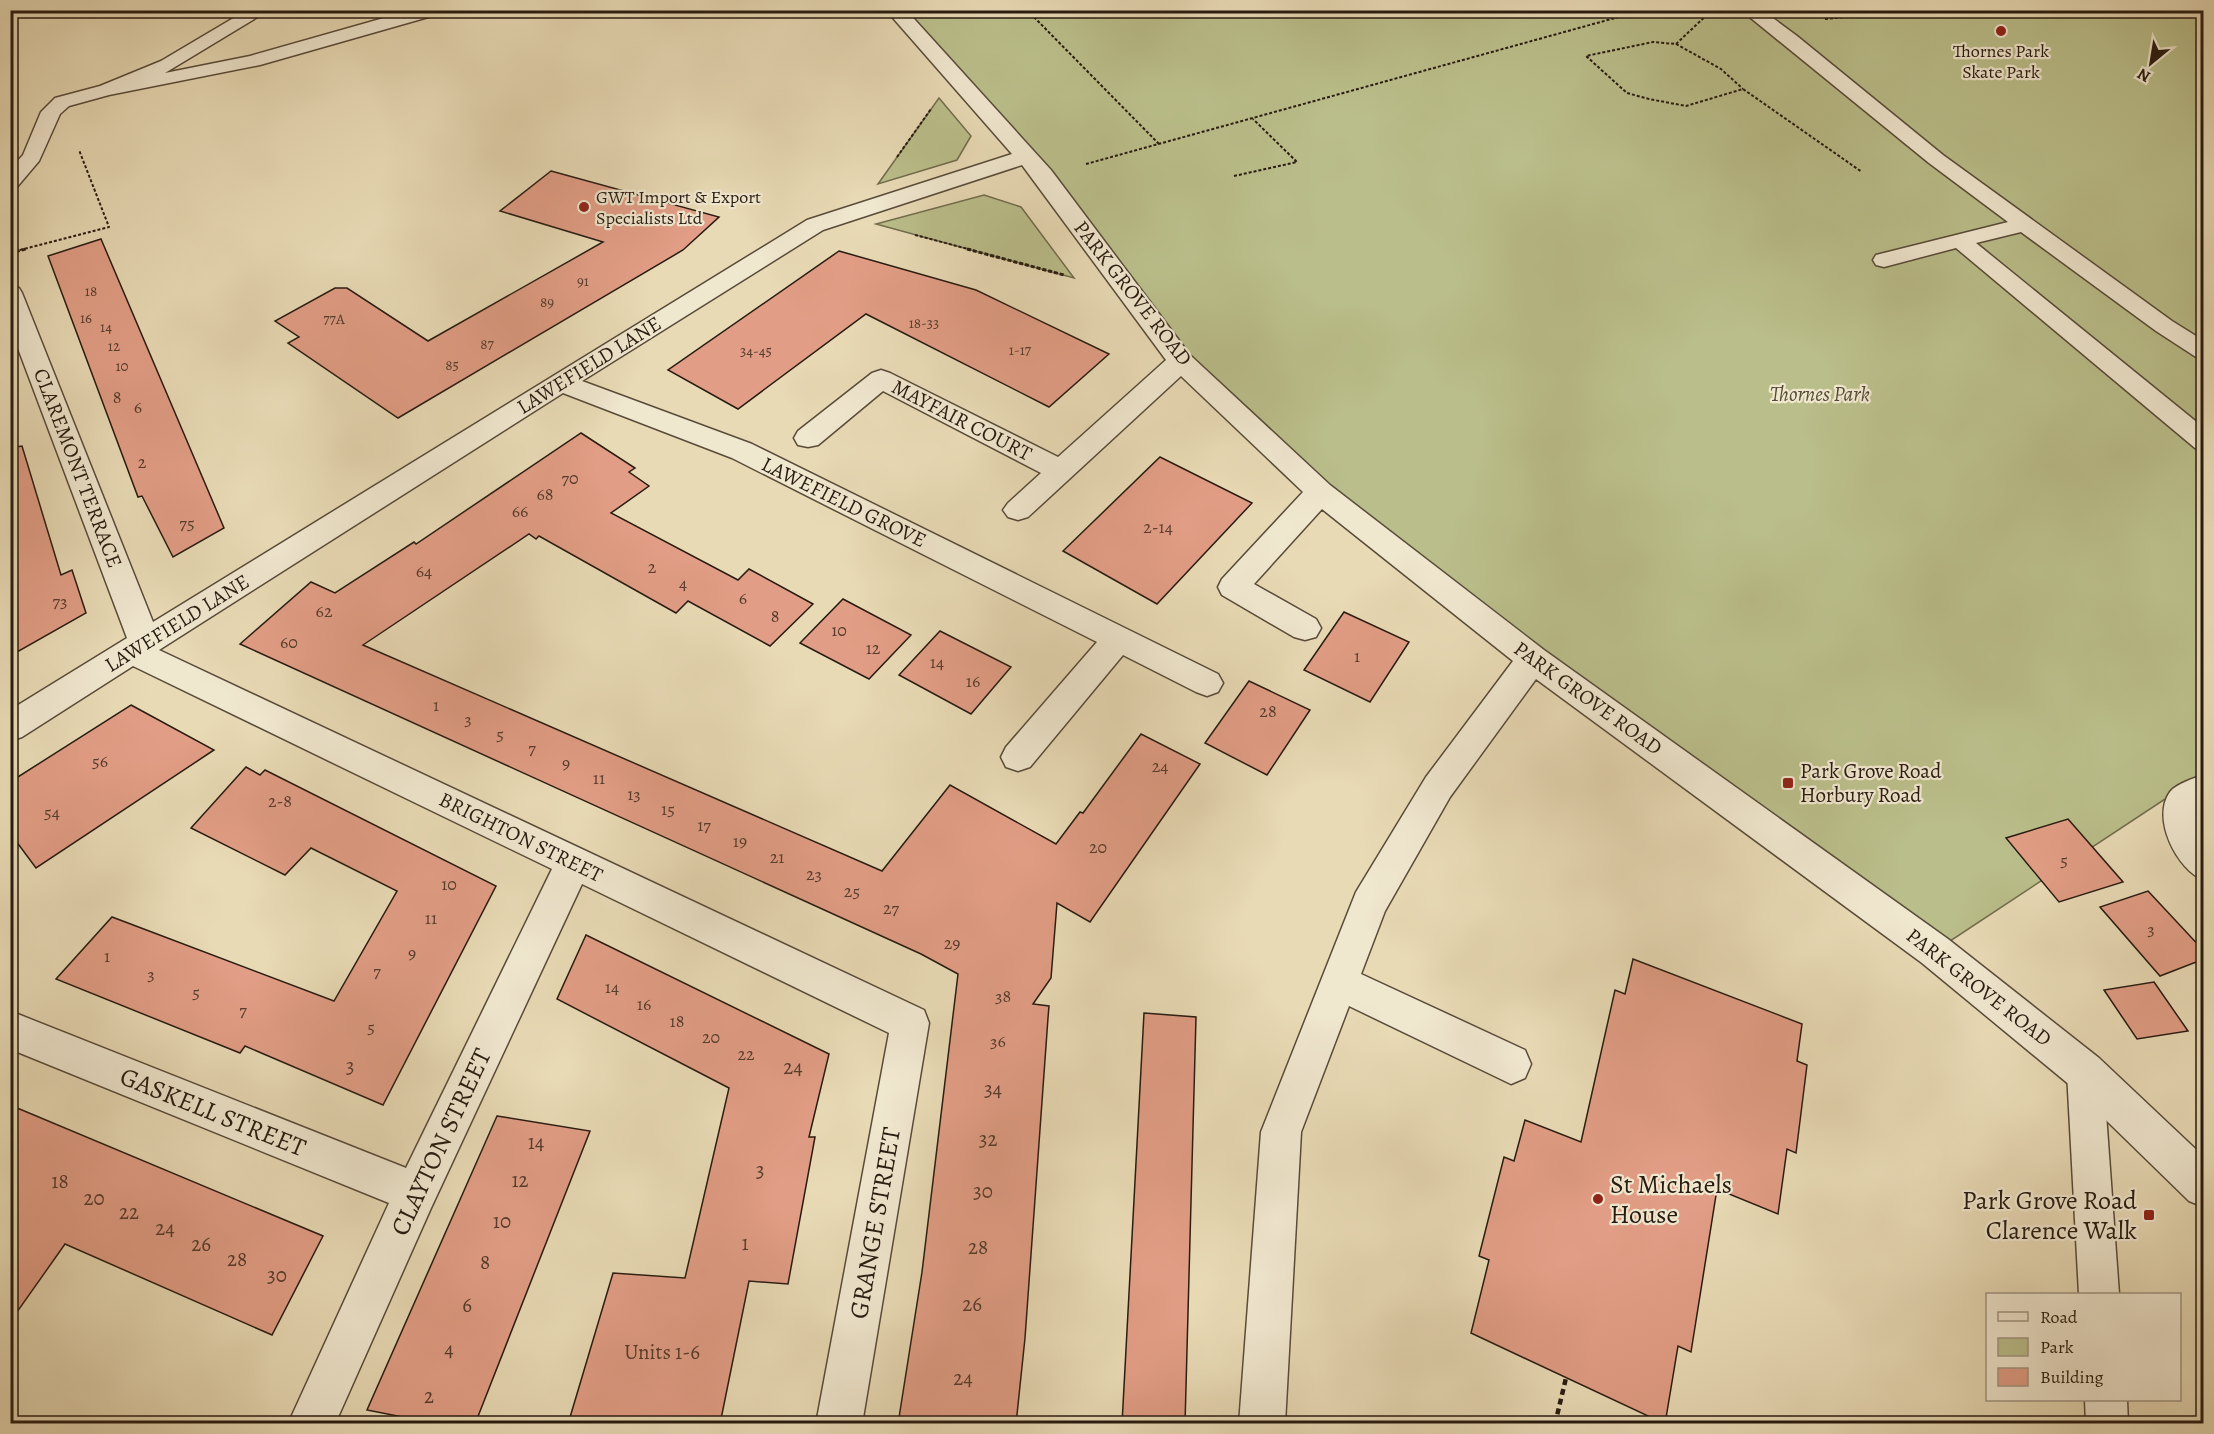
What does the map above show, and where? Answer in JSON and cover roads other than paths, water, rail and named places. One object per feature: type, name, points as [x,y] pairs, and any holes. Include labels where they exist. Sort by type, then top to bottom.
[{"type":"street","points":[[895,10],[1034,166]]},
{"type":"street","name":"LAWEFIELD LANE","points":[[10,727],[815,225],[852,213],[1034,166]]},
{"type":"street","name":"PARK GROVE ROAD","points":[[1034,166],[1181,361],[1277,449],[1320,492],[1533,659],[1935,951],[2085,1072],[2204,1186]]},
{"type":"street","name":"CLAREMONT TERRACE","points":[[10,293],[138,647]]},
{"type":"street","name":"MAYFAIR COURT","points":[[1018,510],[1181,361]]},
{"type":"street","name":"MAYFAIR COURT","points":[[808,438],[881,379],[1061,471]]},
{"type":"street","name":"LAWEFIELD GROVE","points":[[562,383],[742,451],[1207,683]]},
{"type":"street","points":[[1305,628],[1233,587],[1320,492]]},
{"type":"street","points":[[1018,757],[1118,639]]},
{"type":"street","name":"BRIGHTON STREET","points":[[138,647],[574,862],[910,1023]]},
{"type":"street","points":[[1262,1424],[1281,1132],[1369,904],[1438,787],[1533,659]]},
{"type":"street","name":"CLAYTON STREET","points":[[311,1424],[416,1193],[574,862]]},
{"type":"street","points":[[1340,983],[1511,1064]]},
{"type":"street","name":"GRANGE STREET","points":[[839,1424],[910,1023]]},
{"type":"street","name":"GASKELL STREET","points":[[10,1030],[416,1193]]},
{"type":"lane","points":[[107,90],[168,65],[260,10]]},
{"type":"lane","points":[[10,183],[32,157],[51,112],[62,102],[107,90],[253,61],[433,10]]},
{"type":"lane","points":[[1750,10],[1936,159],[2164,326],[2204,352]]},
{"type":"lane","points":[[1906,164],[1936,159]]},
{"type":"lane","points":[[1884,260],[2026,224]]},
{"type":"lane","points":[[1960,241],[2204,442]]},
{"type":"lane","points":[[2204,788],[2182,800],[2178,822],[2185,846],[2204,866]]},
{"type":"lane","points":[[2085,1072],[2099,1293]]},
{"type":"lane","points":[[2106,1401],[2107,1424]]},
{"type":"place","name":"Thornes Park Skate Park","points":[[2001,31]]},
{"type":"place","name":"GWT Import & Export Specialists Ltd","points":[[584,207]]},
{"type":"place","name":"Park Grove Road Horbury Road","points":[[1788,783]]},
{"type":"place","name":"St Michaels House","points":[[1598,1199]]},
{"type":"place","name":"Park Grove Road Clarence Walk","points":[[2149,1215]]},
{"type":"park label","name":"Thornes Park","points":[[1820,394]]}]
